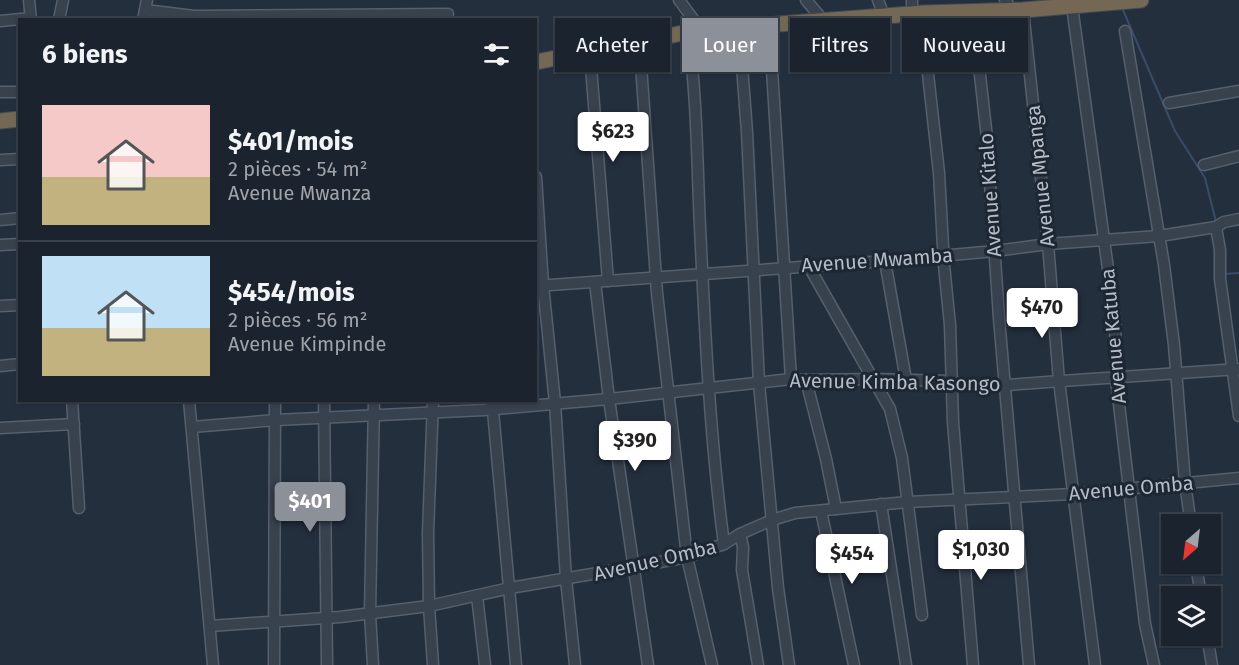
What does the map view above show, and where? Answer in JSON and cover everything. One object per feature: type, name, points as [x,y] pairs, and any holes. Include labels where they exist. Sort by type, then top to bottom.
[{"type":"highway","points":[[854,18],[884,16],[916,9],[973,12],[1013,6],[1072,6],[1090,2],[1142,0]]},
{"type":"highway","points":[[537,62],[555,58]]},
{"type":"highway","points":[[0,121],[18,119]]},
{"type":"street","points":[[29,0],[31,18]]},
{"type":"street","points":[[59,18],[63,0]]},
{"type":"street","points":[[679,0],[688,18]]},
{"type":"street","points":[[806,0],[821,18]]},
{"type":"street","points":[[878,0],[884,16]]},
{"type":"street","name":"Avenue Mpanga","points":[[1013,6],[1048,244],[1059,381],[1095,665]]},
{"type":"street","name":"Avenue Katuba","points":[[1072,6],[1115,320],[1116,379],[1145,624],[1154,665]]},
{"type":"street","points":[[916,9],[928,74],[939,173],[950,325],[951,381],[973,665]]},
{"type":"street","points":[[145,10],[194,16],[448,14]]},
{"type":"street","name":"Avenue Kitalo","points":[[973,12],[987,138],[994,251],[1029,665]]},
{"type":"street","points":[[0,21],[18,20]]},
{"type":"street","points":[[1125,31],[1159,236],[1177,373],[1189,514]]},
{"type":"street","points":[[591,72],[608,281]]},
{"type":"street","points":[[641,72],[657,277],[687,556],[712,665]]},
{"type":"street","points":[[694,72],[702,274],[715,476],[724,544]]},
{"type":"street","points":[[742,72],[759,383],[789,665]]},
{"type":"street","points":[[773,72],[791,379]]},
{"type":"street","points":[[1169,103],[1239,91]]},
{"type":"street","points":[[0,92],[18,92]]},
{"type":"street","points":[[1204,165],[1239,156]]},
{"type":"street","points":[[0,160],[18,159]]},
{"type":"street","points":[[537,213],[539,286],[555,403],[566,579],[575,665]]},
{"type":"street","points":[[0,220],[18,218]]},
{"type":"street","name":"Avenue Mwamba","points":[[539,286],[885,261],[1048,244],[1159,236],[1217,226],[1239,219]]},
{"type":"street","points":[[1217,226],[1220,279],[1236,369],[1239,416]]},
{"type":"street","points":[[0,245],[18,244]]},
{"type":"street","points":[[885,261],[906,380]]},
{"type":"street","points":[[808,265],[890,409],[902,458],[922,615]]},
{"type":"street","points":[[595,282],[609,399],[648,665]]},
{"type":"street","points":[[0,306],[18,305]]},
{"type":"street","points":[[0,366],[18,364]]},
{"type":"street","name":"Avenue Kimba Kasongo","points":[[192,427],[276,420],[433,413],[493,405],[609,399],[791,379],[951,381],[958,384],[1006,385],[1236,369]]},
{"type":"street","points":[[806,380],[836,509]]},
{"type":"street","points":[[72,402],[79,508]]},
{"type":"street","points":[[189,402],[213,665]]},
{"type":"street","points":[[274,665],[275,402]]},
{"type":"street","points":[[324,402],[327,665]]},
{"type":"street","points":[[373,665],[370,614],[374,402]]},
{"type":"street","points":[[433,402],[428,533],[433,665]]},
{"type":"street","points":[[493,405],[516,665]]},
{"type":"street","points":[[0,428],[74,424]]},
{"type":"street","name":"Avenue Omba","points":[[210,626],[370,614],[429,606],[510,588],[633,567],[687,556],[724,544],[772,520],[795,513],[907,502],[1073,494],[1239,478]]},
{"type":"street","points":[[881,504],[906,665]]},
{"type":"street","points":[[821,511],[854,665]]},
{"type":"street","points":[[740,534],[743,547],[742,570],[759,665]]},
{"type":"street","points":[[477,596],[485,665]]},
{"type":"street","points":[[1209,646],[1212,665]]},
{"type":"waterway","points":[[1123,10],[1175,131],[1205,178],[1216,222]]},
{"type":"waterway","points":[[1224,274],[1239,273]]}]
